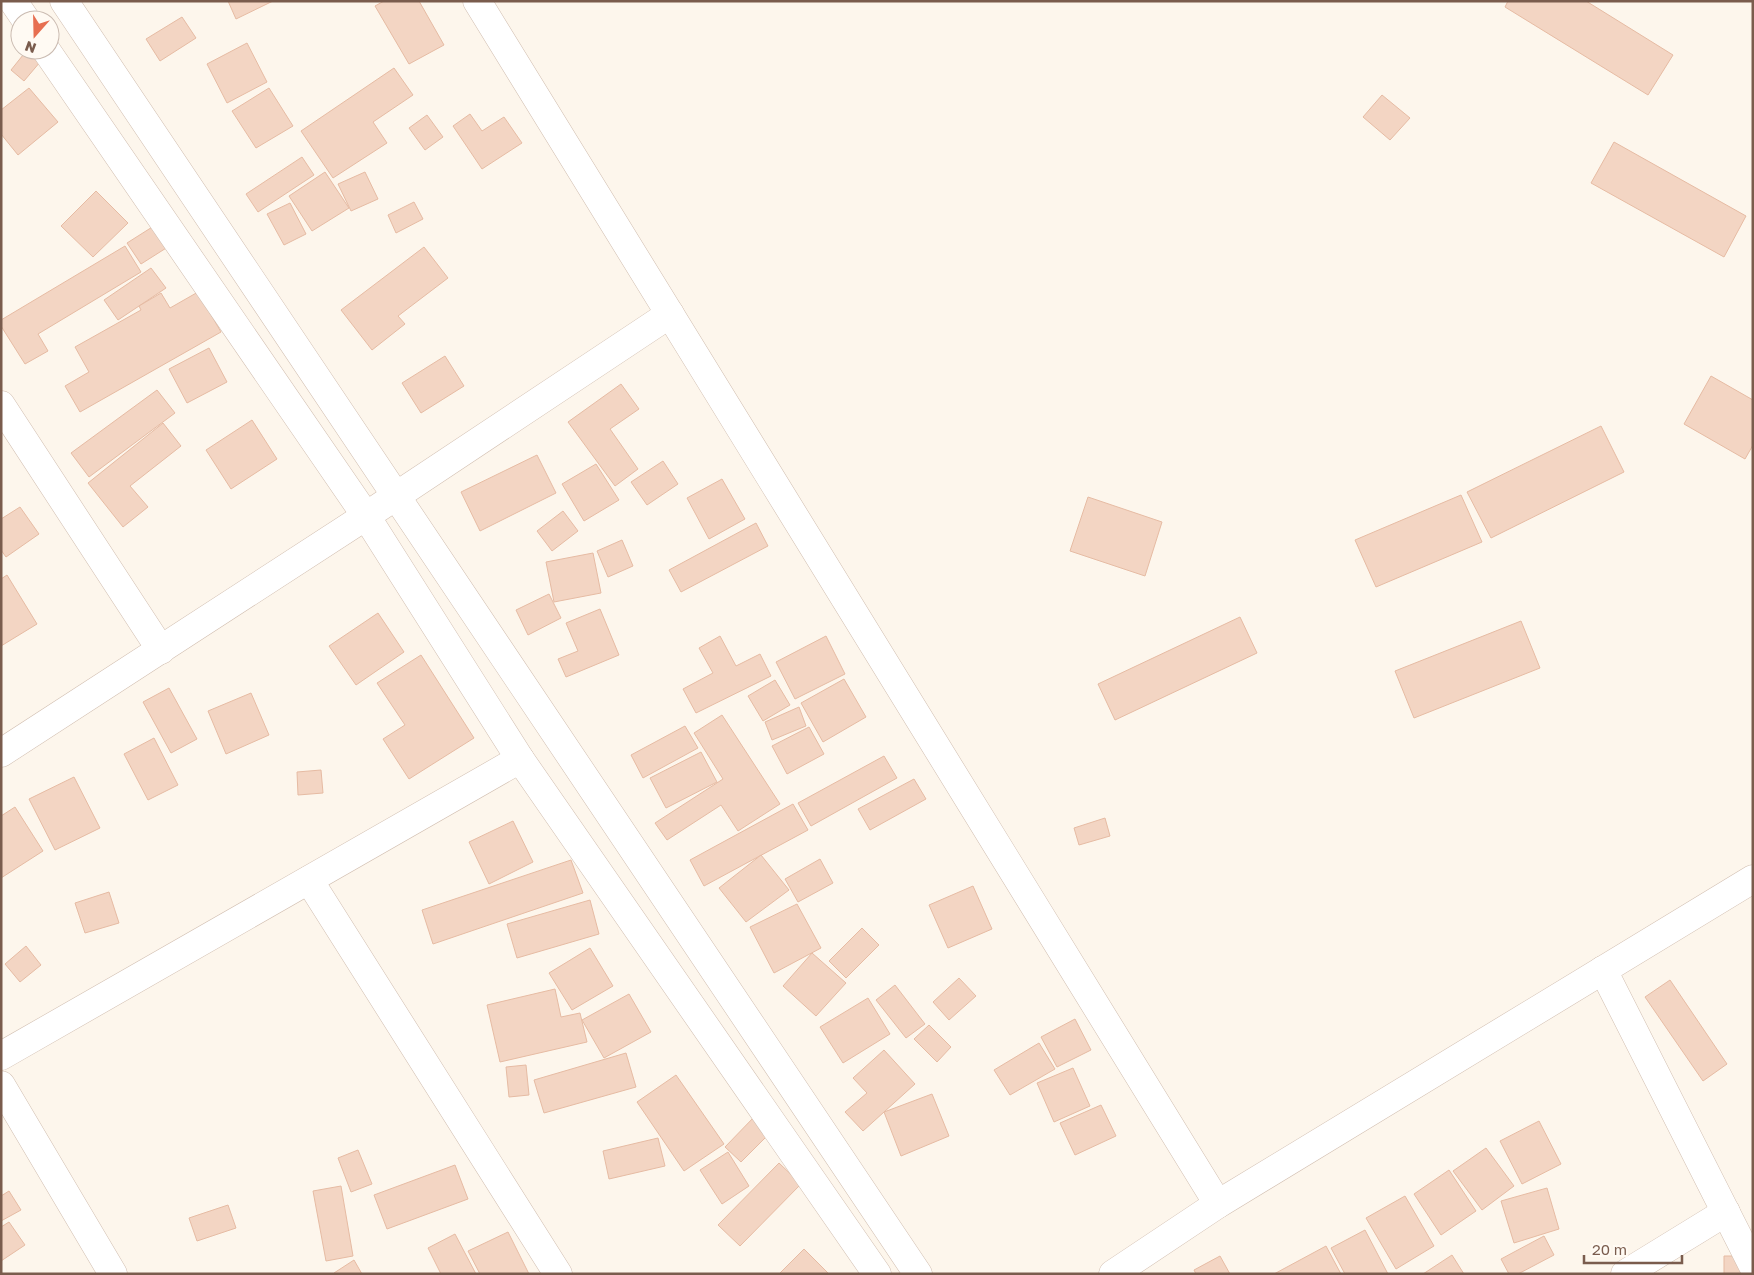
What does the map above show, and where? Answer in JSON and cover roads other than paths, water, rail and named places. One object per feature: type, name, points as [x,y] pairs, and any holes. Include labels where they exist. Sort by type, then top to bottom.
[{"type":"street","points":[[64,1],[918,1274]]},
{"type":"street","points":[[477,1],[1218,1204]]},
{"type":"street","points":[[53,60],[366,516],[520,759],[877,1274]]},
{"type":"street","points":[[1,754],[366,516],[670,314]]},
{"type":"street","points":[[1,405],[161,650]]},
{"type":"street","points":[[1,1056],[520,759]]},
{"type":"street","points":[[1113,1274],[1218,1204],[1753,879]]},
{"type":"street","points":[[308,880],[558,1274]]},
{"type":"street","points":[[1603,970],[1753,1266]]},
{"type":"street","points":[[1,1085],[112,1274]]},
{"type":"street","points":[[1625,1274],[1726,1212]]}]
